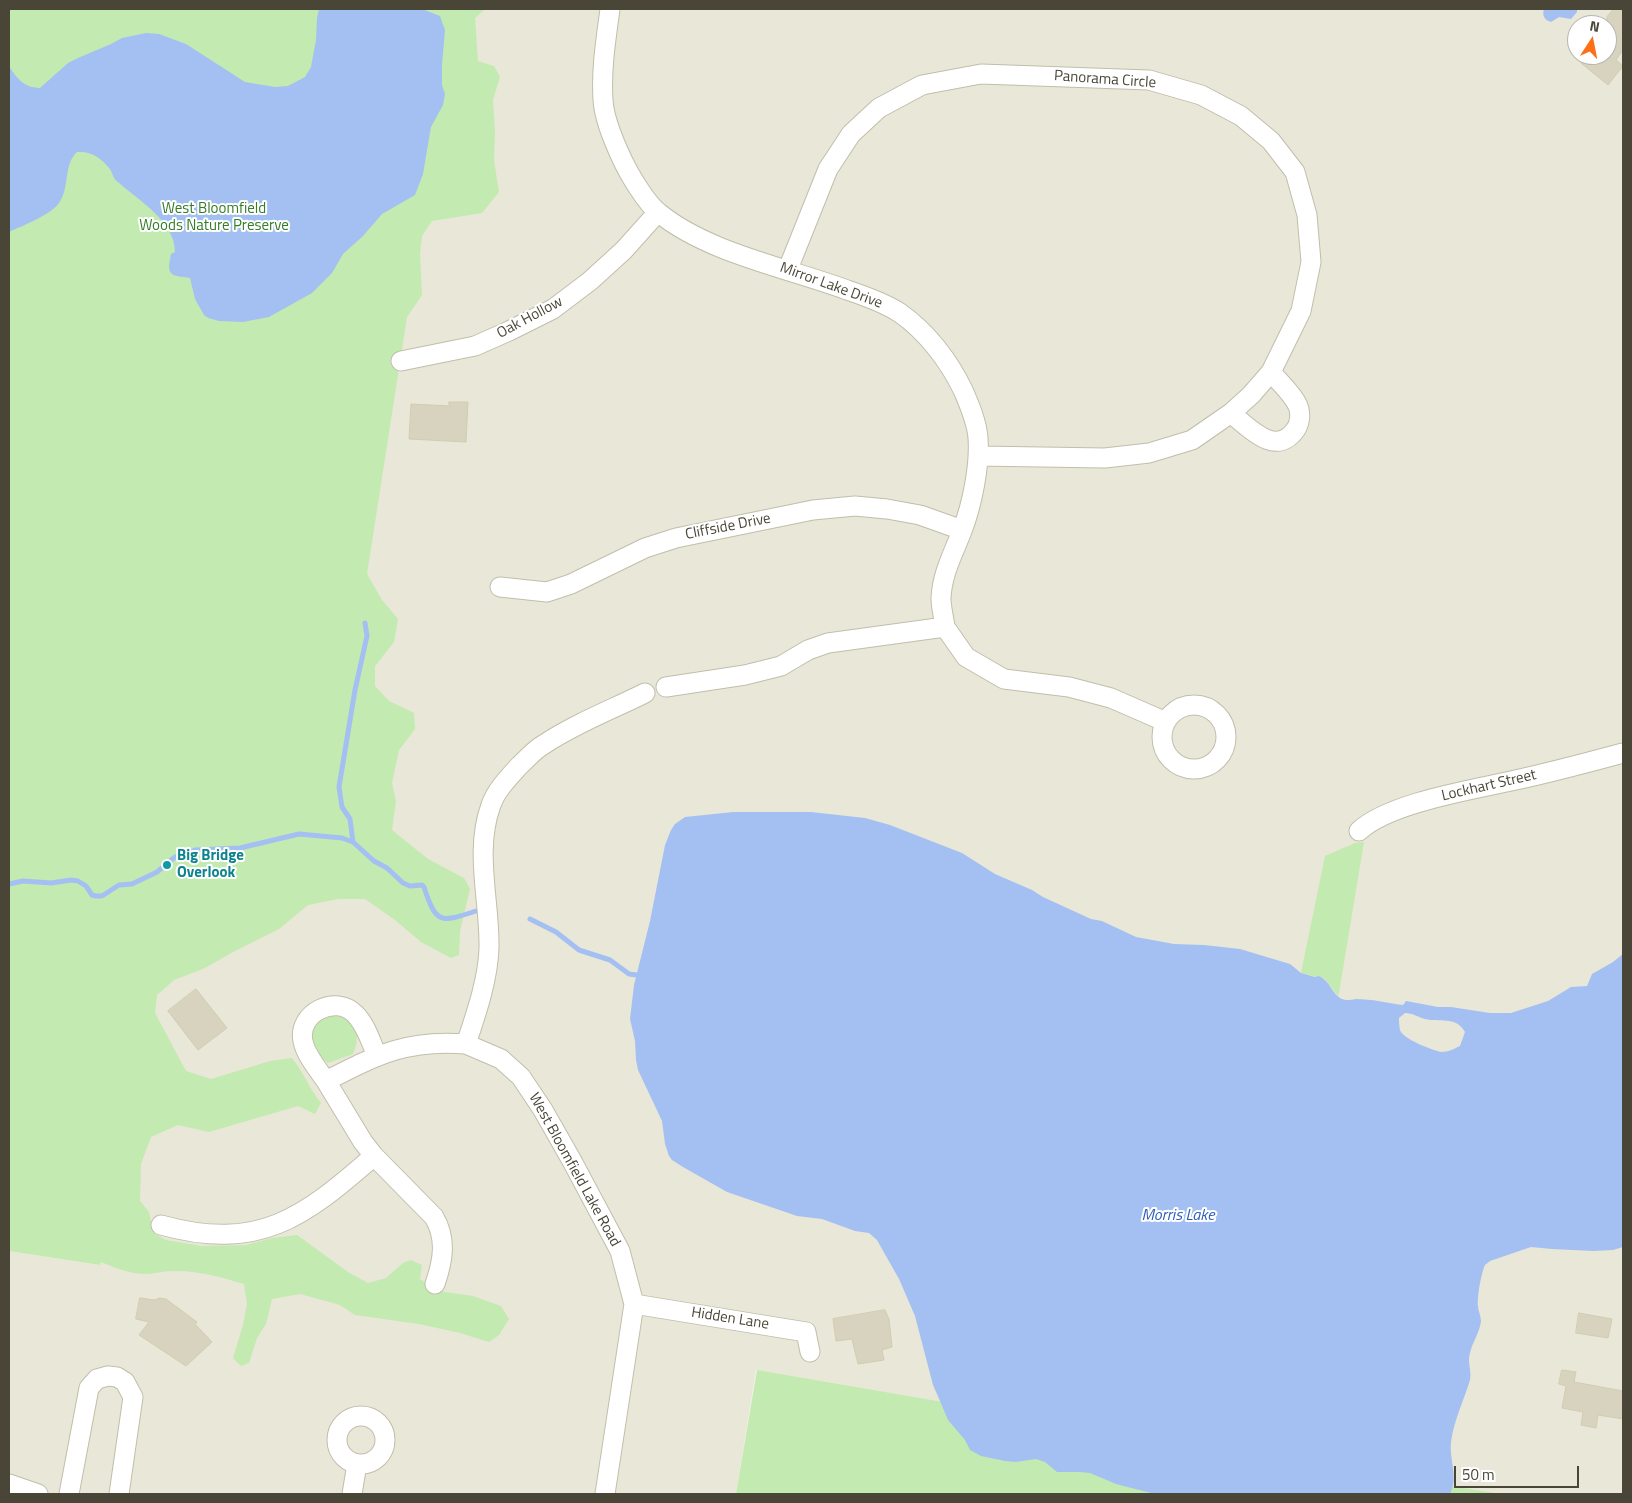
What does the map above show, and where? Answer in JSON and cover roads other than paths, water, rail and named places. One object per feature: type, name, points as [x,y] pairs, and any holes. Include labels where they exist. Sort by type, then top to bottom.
[{"type":"street","name":"Mirror Lake Drive","points":[[610,9],[604,57],[603,102],[613,141],[627,170],[658,212],[688,233],[728,250],[871,298],[900,313],[925,335],[944,357],[963,390],[976,424],[978,456],[974,488],[962,530],[942,583],[941,600],[945,627]]},
{"type":"street","name":"Panorama Circle","points":[[788,269],[828,169],[851,134],[879,108],[922,85],[980,74],[1149,80],[1201,95],[1241,116],[1271,141],[1295,172],[1307,215],[1311,262],[1301,311],[1271,372],[1251,395],[1231,413],[1192,440],[1149,453],[1105,458],[978,456]]},
{"type":"street","name":"Oak Hollow","points":[[401,361],[474,346],[553,309],[590,282],[624,250],[658,212]]},
{"type":"street","points":[[1231,413],[1265,439],[1275,441],[1293,434],[1300,416],[1298,406],[1271,372]]},
{"type":"street","name":"Cliffside Drive","points":[[500,587],[547,592],[571,584],[645,548],[676,538],[813,510],[855,506],[887,508],[920,515],[962,530]]},
{"type":"street","points":[[666,687],[745,675],[781,666],[808,650],[828,643],[945,627],[966,657],[1004,679],[1069,687],[1112,698],[1166,722]]},
{"type":"street","points":[[466,1044],[478,1005],[489,950],[483,836],[491,803],[510,776],[541,746],[569,730],[645,693]]},
{"type":"street","name":"Lockhart Street","points":[[1360,832],[1366,825],[1382,817],[1421,802],[1572,767],[1623,753]]},
{"type":"street","points":[[326,1081],[377,1056],[363,1026],[355,1014],[348,1008],[337,1005],[324,1007],[313,1013],[306,1022],[302,1034],[302,1042],[313,1063],[363,1142],[374,1156],[434,1217],[439,1225],[444,1250],[435,1284]]},
{"type":"street","name":"West Bloomfield Lake Road","points":[[377,1056],[417,1045],[441,1042],[466,1044],[501,1059],[521,1077],[543,1110],[620,1251],[634,1304],[605,1494]]},
{"type":"street","points":[[161,1225],[194,1232],[226,1235],[271,1228],[315,1205],[374,1156]]},
{"type":"street","name":"Hidden Lane","points":[[634,1304],[806,1332],[810,1352]]},
{"type":"street","points":[[69,1494],[89,1388],[97,1379],[108,1376],[126,1382],[133,1397],[119,1494]]},
{"type":"street","points":[[352,1494],[357,1464]]},
{"type":"street","points":[[9,1484],[38,1494]]},
{"type":"water","points":[[319,9],[422,9],[440,16],[445,30],[442,85],[445,94],[443,105],[431,127],[423,174],[415,195],[382,214],[363,236],[343,254],[332,273],[312,293],[269,317],[243,322],[219,321],[208,318],[204,315],[195,299],[190,278],[174,275],[170,271],[171,254],[175,252],[169,231],[162,221],[145,204],[116,181],[110,169],[103,162],[96,156],[87,153],[77,152],[73,157],[59,203],[50,212],[9,232],[9,66],[22,82],[35,88],[40,88],[68,63],[122,38],[146,33],[159,34],[186,44],[245,82],[275,87],[288,86],[305,77],[311,67]]},
{"type":"water","points":[[1544,9],[1577,9],[1574,15],[1567,15],[1567,18],[1559,17],[1551,22],[1544,17]]},
{"type":"water","name":"Morris Lake","points":[[733,812],[811,812],[865,818],[890,825],[962,853],[995,874],[1091,919],[1102,921],[1136,937],[1174,944],[1240,949],[1290,964],[1301,973],[1323,978],[1337,996],[1346,1000],[1368,1000],[1403,1005],[1406,1001],[1490,1013],[1511,1013],[1548,1001],[1571,987],[1587,986],[1592,974],[1623,954],[1623,1247],[1613,1250],[1593,1251],[1531,1247],[1490,1261],[1485,1265],[1478,1297],[1480,1325],[1469,1356],[1470,1380],[1452,1434],[1451,1449],[1454,1481],[1450,1494],[1155,1494],[1116,1484],[1090,1473],[1057,1472],[1045,1462],[1036,1459],[1016,1462],[981,1456],[970,1450],[965,1440],[948,1420],[933,1385],[915,1316],[899,1279],[877,1240],[869,1233],[855,1231],[822,1219],[797,1216],[727,1192],[683,1167],[669,1156],[665,1144],[662,1121],[638,1070],[635,1041],[630,1019],[634,985],[650,921],[665,845],[675,824],[685,817]],"holes":[[[1405,1013],[1425,1019],[1457,1023],[1465,1032],[1460,1046],[1441,1052],[1425,1047],[1406,1037],[1400,1030],[1399,1018]]]},
{"type":"waterway","points":[[353,842],[350,819],[342,807],[339,787],[355,690],[367,636],[365,623]]},
{"type":"waterway","points":[[9,884],[23,881],[51,883],[71,880],[78,881],[86,886],[92,895],[102,896],[119,885],[132,884],[157,872],[175,857],[183,854],[196,850],[240,848],[299,834],[342,838],[353,842],[403,883],[410,886],[422,885],[432,908],[441,917],[454,918],[476,911]]},
{"type":"waterway","points":[[530,919],[556,932],[579,950],[610,960],[629,974],[637,975]]},
{"type":"place","name":"Big Bridge Overlook","points":[[167,865]]},
{"type":"park label","name":"West Bloomfield Woods Nature Preserve","points":[[214,218]]}]
